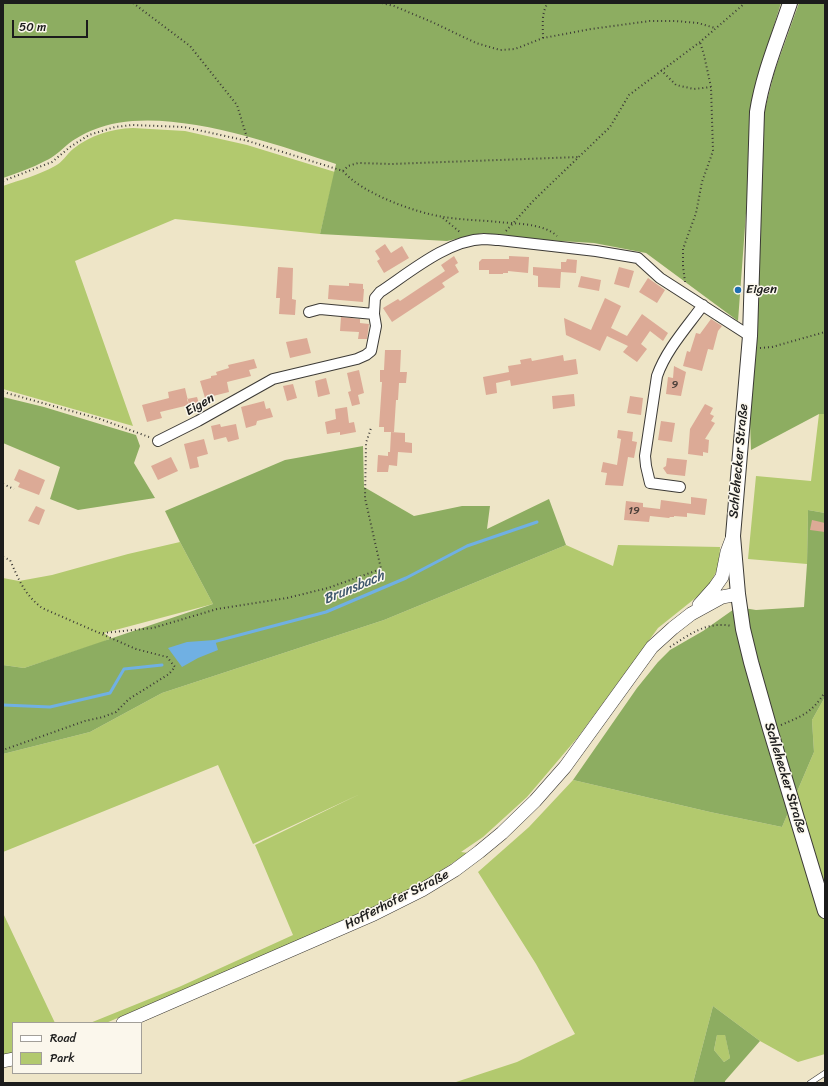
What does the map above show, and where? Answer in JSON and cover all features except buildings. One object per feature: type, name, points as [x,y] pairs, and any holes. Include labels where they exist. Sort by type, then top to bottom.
[{"type":"main road","name":"Schlehecker Straße","points":[[790,3],[760,94],[757,112],[750,342],[733,536],[738,594],[743,629],[751,662],[825,911]]},
{"type":"street","name":"Eigen","points":[[158,441],[198,421],[273,379],[366,356],[371,351],[374,339],[376,326],[374,314],[375,298],[380,292],[443,251],[468,242],[483,239],[596,251],[638,258],[660,278],[703,305],[750,342]]},
{"type":"street","points":[[680,488],[650,483],[645,456],[657,376],[660,367],[703,305]]},
{"type":"street","points":[[309,312],[320,309],[374,314]]},
{"type":"street","points":[[691,614],[722,577],[727,552],[733,536]]},
{"type":"street","name":"Hofferhofer Straße","points":[[125,1022],[379,912],[428,886],[460,866],[502,833],[535,802],[565,767],[646,655],[673,628],[691,614],[722,597],[738,594]]},
{"type":"lane","points":[[810,1083],[825,1073]]},
{"type":"path","points":[[133,3],[190,46],[237,105],[248,141]]},
{"type":"path","points":[[382,3],[394,6],[432,22],[476,43],[500,50],[514,49],[543,38],[592,28],[650,21],[698,23],[715,28]]},
{"type":"path","points":[[543,38],[543,18],[548,3]]},
{"type":"path","points":[[499,240],[534,200],[610,128],[629,95],[700,42],[746,3]]},
{"type":"path","points":[[683,293],[686,280],[683,266],[683,249],[696,213],[702,182],[714,151],[711,87],[700,42]]},
{"type":"path","points":[[661,70],[676,85],[694,89],[711,87]]},
{"type":"path","points":[[3,181],[52,162],[70,147],[89,135],[115,127],[151,125],[184,128],[248,141],[343,171],[350,179],[380,197],[442,217],[449,221],[468,242]]},
{"type":"path","points":[[343,171],[348,166],[358,163],[391,164],[579,158]]},
{"type":"path","points":[[442,217],[513,223],[539,227],[554,233],[558,237]]},
{"type":"path","points":[[750,342],[772,347],[825,332]]},
{"type":"path","points":[[3,392],[100,419],[158,441]]},
{"type":"path","points":[[103,633],[153,628],[217,608],[287,598],[328,588],[381,569],[365,498],[366,443],[372,428]]},
{"type":"path","points":[[3,484],[14,489]]},
{"type":"path","points":[[3,557],[10,560],[19,581],[32,599],[42,608],[103,633],[136,649],[167,657],[175,667],[169,674],[129,699],[116,712],[3,750]]},
{"type":"path","points":[[669,648],[690,634],[715,624],[743,629]]},
{"type":"path","points":[[770,729],[806,714],[816,706],[825,692]]},
{"type":"green space","points":[[3,3],[781,3],[761,67],[748,186],[738,321],[646,253],[594,243],[509,238],[483,233],[447,241],[320,234],[336,164],[280,146],[215,129],[182,123],[150,121],[120,123],[93,130],[73,141],[57,154],[48,159],[30,168],[3,178]]},
{"type":"green space","points":[[799,3],[825,3],[825,414],[819,414],[751,450],[748,367],[757,338],[764,113],[775,70]]},
{"type":"green space","points":[[133,128],[185,131],[247,145],[335,172],[320,234],[175,219],[75,261],[133,426],[3,389],[3,186],[36,175],[55,166],[60,163],[73,149],[94,136],[109,131]]},
{"type":"green space","points":[[3,397],[44,407],[136,435],[140,446],[134,463],[155,498],[78,510],[50,499],[60,467],[3,443]]},
{"type":"green space","points":[[819,414],[825,414],[825,513],[808,510],[807,564],[748,559],[756,476],[811,481]]},
{"type":"green space","points":[[363,446],[364,487],[414,516],[462,506],[490,506],[487,529],[549,499],[566,545],[384,620],[162,693],[90,732],[3,754],[3,665],[24,668],[213,604],[165,511],[285,460]]},
{"type":"green space","points":[[808,510],[825,513],[825,697],[812,720],[814,752],[782,827],[573,780],[637,688],[670,650],[703,631],[737,607],[756,610],[804,607],[807,564]]},
{"type":"green space","points":[[180,542],[213,604],[104,633],[111,638],[24,668],[3,665],[3,578],[19,581],[52,575],[128,554]]},
{"type":"green space","points":[[566,545],[613,566],[618,545],[720,547],[719,566],[708,588],[658,628],[578,737],[527,797],[483,837],[461,852],[468,853],[403,895],[108,1022],[92,1022],[179,987],[293,935],[255,845],[360,794],[253,844],[218,765],[3,852],[3,754],[90,732],[162,693],[384,620]]},
{"type":"green space","points":[[825,697],[825,1054],[798,1062],[760,1041],[713,1006],[693,1083],[453,1083],[517,1062],[575,1034],[536,964],[478,872],[529,827],[573,780],[782,827],[814,752],[812,720]]},
{"type":"green space","points":[[3,913],[55,1022],[12,1022],[12,1053],[3,1055]]},
{"type":"green space","points":[[713,1006],[760,1041],[725,1081],[725,1083],[693,1083]],"holes":[[[717,1035],[725,1035],[730,1058],[724,1062],[714,1050]]]},
{"type":"green space","points":[[725,1034],[730,1058],[724,1062],[714,1050],[717,1035]]},
{"type":"water","points":[[215,640],[218,650],[198,658],[182,667],[168,648],[187,642]]},
{"type":"waterway","name":"Brunsbach","points":[[213,642],[326,612],[406,578],[467,546],[537,522]]},
{"type":"waterway","name":"Brunsbach","points":[[3,705],[50,707],[110,693],[124,669],[162,665]]},
{"type":"place","name":"Eigen","points":[[738,290]]}]
